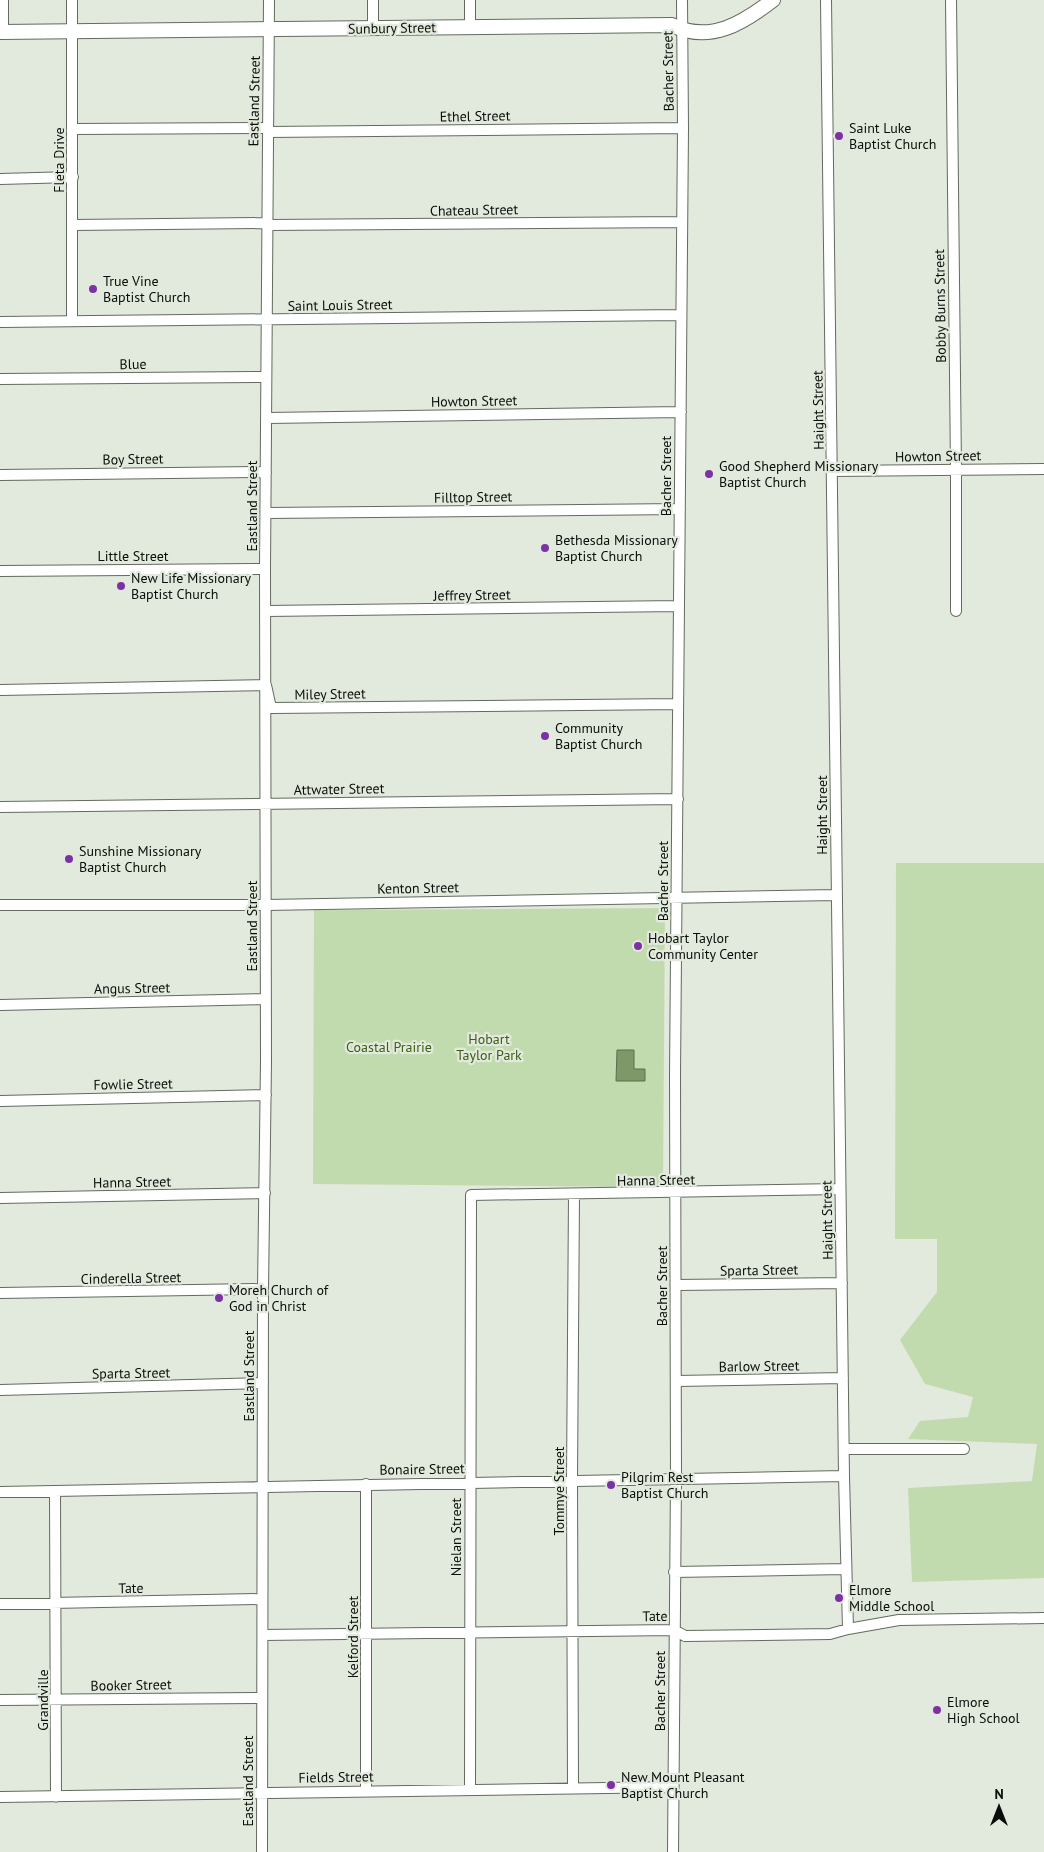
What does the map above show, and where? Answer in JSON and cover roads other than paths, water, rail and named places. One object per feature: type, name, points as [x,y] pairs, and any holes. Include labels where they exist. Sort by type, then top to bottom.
[{"type":"street","points":[[1,32],[3,0]]},
{"type":"street","name":"Fleta Drive","points":[[72,0],[72,320]]},
{"type":"street","name":"Eastland Street","points":[[262,1852],[263,1289],[266,1095],[266,377],[268,320],[269,0]]},
{"type":"street","points":[[373,0],[373,29]]},
{"type":"street","points":[[470,0],[470,27]]},
{"type":"street","name":"Bacher Street","points":[[673,1852],[676,1479],[675,1075],[683,128],[682,0]]},
{"type":"street","name":"Sunbury Street","points":[[1,32],[672,25],[693,33],[729,28],[746,20],[773,0]]},
{"type":"street","name":"Haight Street","points":[[826,0],[845,1569],[848,1629]]},
{"type":"street","name":"Bobby Burns Street","points":[[951,0],[956,611]]},
{"type":"street","name":"Ethel Street","points":[[73,129],[683,128]]},
{"type":"street","points":[[0,179],[73,177]]},
{"type":"street","name":"Chateau Street","points":[[72,225],[682,222]]},
{"type":"street","name":"Saint Louis Street","points":[[0,322],[681,315]]},
{"type":"street","name":"Blue","points":[[0,379],[266,377]]},
{"type":"street","name":"Howton Street","points":[[267,418],[681,412]]},
{"type":"street","name":"Howton Street","points":[[832,471],[1044,469]]},
{"type":"street","name":"Boy Street","points":[[0,474],[266,472]]},
{"type":"street","name":"Filltop Street","points":[[266,513],[680,509]]},
{"type":"street","name":"Little Street","points":[[0,571],[266,569]]},
{"type":"street","name":"Jeffrey Street","points":[[266,611],[679,606]]},
{"type":"street","points":[[0,690],[266,685]]},
{"type":"street","name":"Miley Street","points":[[266,685],[271,708],[678,704]]},
{"type":"street","name":"Attwater Street","points":[[0,807],[678,799]]},
{"type":"street","name":"Kenton Street","points":[[0,906],[266,905],[836,895]]},
{"type":"street","name":"Angus Street","points":[[0,1005],[265,999]]},
{"type":"street","name":"Fowlie Street","points":[[0,1101],[266,1095]]},
{"type":"street","name":"Hanna Street","points":[[471,1196],[840,1189]]},
{"type":"street","name":"Hanna Street","points":[[0,1198],[265,1194]]},
{"type":"street","name":"Tommye Street","points":[[574,1195],[572,1480],[574,1787]]},
{"type":"street","name":"Nielan Street","points":[[470,1788],[471,1196]]},
{"type":"street","name":"Sparta Street","points":[[676,1285],[842,1283]]},
{"type":"street","name":"Cinderella Street","points":[[0,1293],[263,1289]]},
{"type":"street","name":"Barlow Street","points":[[676,1381],[843,1378]]},
{"type":"street","name":"Sparta Street","points":[[0,1390],[263,1383]]},
{"type":"street","points":[[844,1449],[964,1449]]},
{"type":"street","name":"Bonaire Street","points":[[0,1492],[844,1476]]},
{"type":"street","name":"Kelford Street","points":[[366,1484],[366,1790]]},
{"type":"street","name":"Grandville","points":[[55,1491],[56,1797]]},
{"type":"street","points":[[674,1572],[845,1569]]},
{"type":"street","name":"Tate","points":[[0,1604],[262,1599]]},
{"type":"street","name":"Tate","points":[[263,1635],[674,1630],[686,1636],[830,1634],[899,1620],[1044,1618]]},
{"type":"street","name":"Booker Street","points":[[0,1700],[262,1698]]},
{"type":"street","name":"Fields Street","points":[[0,1797],[673,1786]]},
{"type":"place","name":"Saint Luke Baptist Church","points":[[839,136]]},
{"type":"place","name":"True Vine Baptist Church","points":[[93,289]]},
{"type":"place","name":"Good Shepherd Missionary Baptist Church","points":[[709,474]]},
{"type":"place","name":"Bethesda Missionary Baptist Church","points":[[545,548]]},
{"type":"place","name":"New Life Missionary Baptist Church","points":[[121,586]]},
{"type":"place","name":"Community Baptist Church","points":[[545,736]]},
{"type":"place","name":"Sunshine Missionary Baptist Church","points":[[69,859]]},
{"type":"place","name":"Hobart Taylor Community Center","points":[[638,946]]},
{"type":"place","name":"Moreh Church of God in Christ","points":[[219,1298]]},
{"type":"place","name":"Pilgrim Rest Baptist Church","points":[[611,1485]]},
{"type":"place","name":"Elmore Middle School","points":[[839,1598]]},
{"type":"place","name":"Elmore High School","points":[[937,1710]]},
{"type":"place","name":"New Mount Pleasant Baptist Church","points":[[611,1785]]},
{"type":"park label","name":"Coastal Prairie","points":[[389,1047]]},
{"type":"park label","name":"Hobart Taylor Park","points":[[489,1048]]}]
